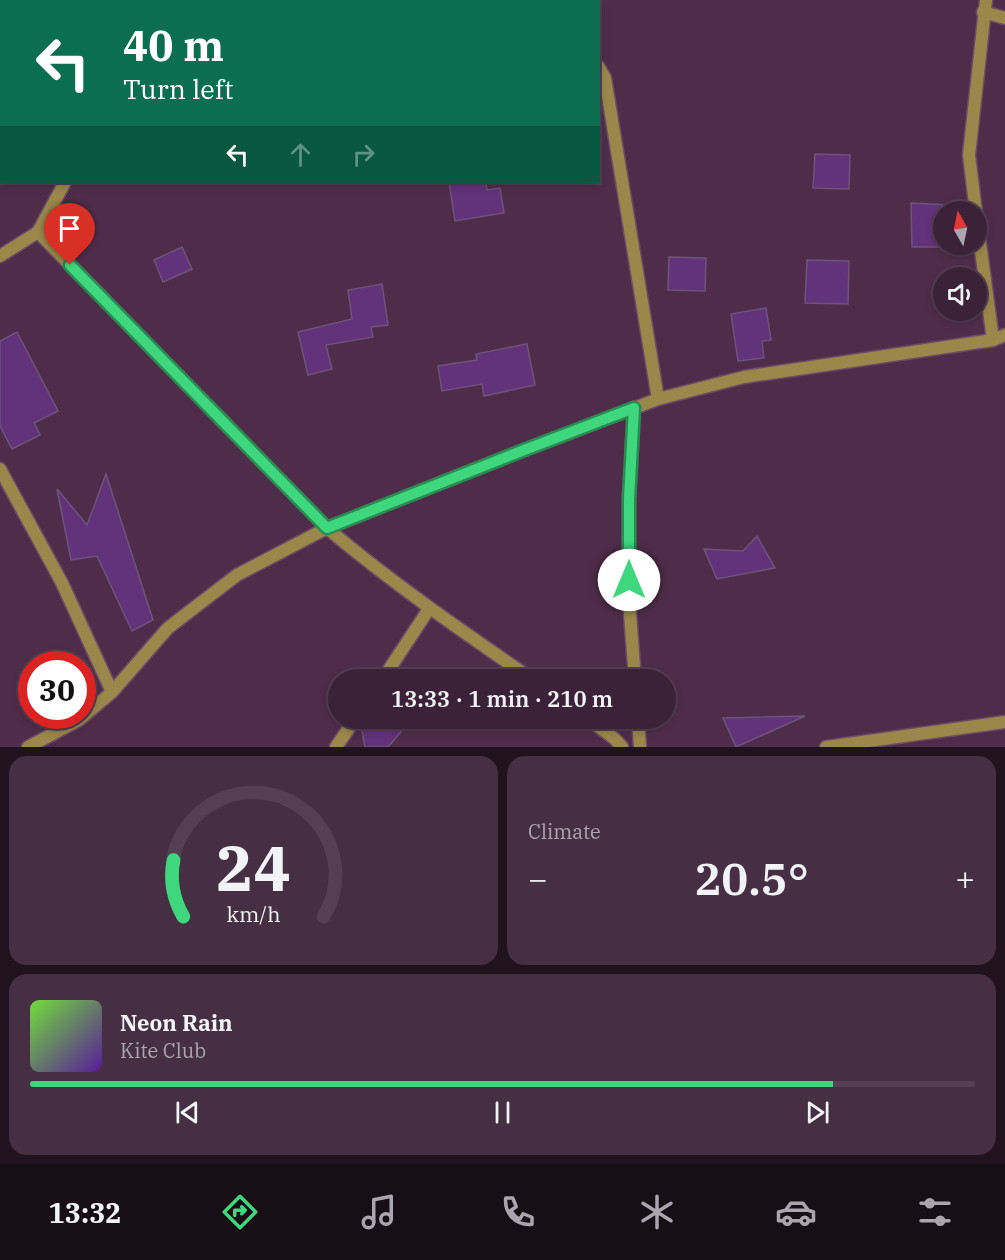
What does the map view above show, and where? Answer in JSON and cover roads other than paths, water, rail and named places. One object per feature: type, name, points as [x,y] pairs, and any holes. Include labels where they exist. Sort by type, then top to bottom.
[{"type":"street","points":[[975,201],[969,155],[985,6],[1005,18]]},
{"type":"street","points":[[600,70],[604,78],[658,399]]},
{"type":"street","points":[[0,256],[38,232],[63,183]]},
{"type":"street","points":[[38,232],[327,528],[375,569],[517,669]]},
{"type":"street","points":[[982,255],[993,340]]},
{"type":"street","points":[[28,747],[79,720],[112,692],[168,628],[237,575],[327,528],[658,399],[744,377],[993,340],[1005,335]]},
{"type":"street","points":[[634,408],[629,510],[629,600],[634,669]]},
{"type":"street","points":[[0,469],[62,583],[112,692]]},
{"type":"street","points":[[389,669],[429,609]]},
{"type":"street","points":[[826,747],[1005,722]]},
{"type":"street","points":[[336,747],[348,729]]},
{"type":"street","points":[[602,729],[615,738],[622,747]]},
{"type":"street","points":[[639,729],[640,747]]}]
